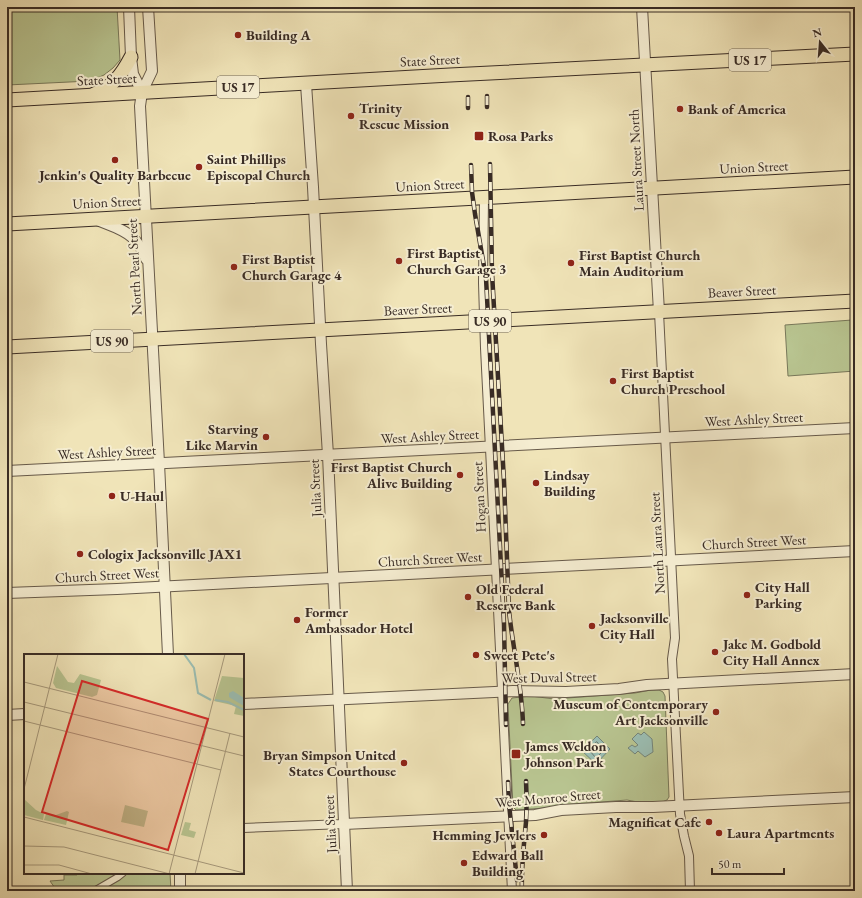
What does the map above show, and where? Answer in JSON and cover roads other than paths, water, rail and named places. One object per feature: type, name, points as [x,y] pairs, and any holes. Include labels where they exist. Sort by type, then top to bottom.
[{"type":"main road","name":"State Street","points":[[7,100],[855,54]]},
{"type":"main road","points":[[90,96],[103,91],[114,82],[124,70],[131,57]]},
{"type":"main road","name":"Union Street","points":[[7,224],[855,178]]},
{"type":"main road","name":"Beaver Street","points":[[7,347],[855,301]]},
{"type":"street","points":[[129,7],[133,74],[142,92]]},
{"type":"street","name":"North Pearl Street","points":[[148,7],[152,71],[142,92],[140,106],[160,463],[168,654]]},
{"type":"street","name":"Laura Street North","points":[[642,7],[659,312]]},
{"type":"street","name":"Julia Street","points":[[306,84],[328,455],[347,891]]},
{"type":"street","name":"Hogan Street","points":[[484,198],[484,321],[512,891]]},
{"type":"street","points":[[95,219],[123,231],[133,238],[142,249],[148,264]]},
{"type":"street","name":"North Laura Street","points":[[659,312],[672,560],[675,638],[672,656],[679,806],[689,856],[690,891]]},
{"type":"street","name":"West Ashley Street","points":[[7,471],[855,428]]},
{"type":"street","name":"Church Street West","points":[[7,593],[496,570],[855,551]]},
{"type":"street","name":"West Duval Street","points":[[244,704],[526,690],[566,692],[619,689],[641,685],[673,683],[855,674]]},
{"type":"street","points":[[7,715],[24,714]]},
{"type":"street","name":"West Monroe Street","points":[[244,828],[508,816],[542,814],[561,810],[609,807],[679,806],[855,797]]},
{"type":"street","points":[[94,891],[122,874]]},
{"type":"street","points":[[180,874],[180,891]]},
{"type":"water","points":[[644,732],[652,739],[653,752],[645,757],[638,751],[635,754],[628,748],[632,745],[635,747],[638,745],[632,739],[638,733],[641,735]]},
{"type":"water","points":[[597,736],[610,749],[596,764],[582,751]]},
{"type":"railway","points":[[487,96],[487,107]]},
{"type":"railway","points":[[468,97],[468,108]]},
{"type":"railway","points":[[490,164],[492,273],[504,481],[509,611],[521,696],[523,724]]},
{"type":"railway","points":[[471,165],[472,192],[486,278],[504,624],[506,725]]},
{"type":"railway","points":[[522,891],[522,865],[527,812],[526,781]]},
{"type":"railway","points":[[508,782],[517,880]]},
{"type":"place","name":"Building A","points":[[238,35]]},
{"type":"place","name":"Bank of America","points":[[680,109]]},
{"type":"place","name":"Trinity Rescue Mission","points":[[351,116]]},
{"type":"place","name":"Rosa Parks","points":[[479,136]]},
{"type":"place","name":"Jenkin's Quality Barbecue","points":[[115,160]]},
{"type":"place","name":"Saint Phillips Episcopal Church","points":[[199,167]]},
{"type":"place","name":"First Baptist Church Garage 3","points":[[399,261]]},
{"type":"place","name":"First Baptist Church Main Auditorium","points":[[571,263]]},
{"type":"place","name":"First Baptist Church Garage 4","points":[[234,267]]},
{"type":"place","name":"First Baptist Church Preschool","points":[[613,381]]},
{"type":"place","name":"Starving Like Marvin","points":[[266,437]]},
{"type":"place","name":"First Baptist Church Alive Building","points":[[460,475]]},
{"type":"place","name":"Lindsay Building","points":[[536,483]]},
{"type":"place","name":"U-Haul","points":[[112,496]]},
{"type":"place","name":"Cologix Jacksonville JAX1","points":[[80,554]]},
{"type":"place","name":"City Hall Parking","points":[[747,595]]},
{"type":"place","name":"Old Federal Reserve Bank","points":[[468,597]]},
{"type":"place","name":"Former Ambassador Hotel","points":[[297,620]]},
{"type":"place","name":"Jacksonville City Hall","points":[[592,626]]},
{"type":"place","name":"Jake M. Godbold City Hall Annex","points":[[715,652]]},
{"type":"place","name":"Sweet Pete's","points":[[476,655]]},
{"type":"place","name":"Museum of Contemporary Art Jacksonville","points":[[716,712]]},
{"type":"place","name":"James Weldon Johnson Park","points":[[516,754]]},
{"type":"place","name":"Bryan Simpson United States Courthouse","points":[[404,763]]},
{"type":"place","name":"Magnificat Cafe","points":[[709,822]]},
{"type":"place","name":"Laura Apartments","points":[[719,833]]},
{"type":"place","name":"Hemming Jewlers","points":[[544,835]]},
{"type":"place","name":"Edward Ball Building","points":[[464,863]]}]
